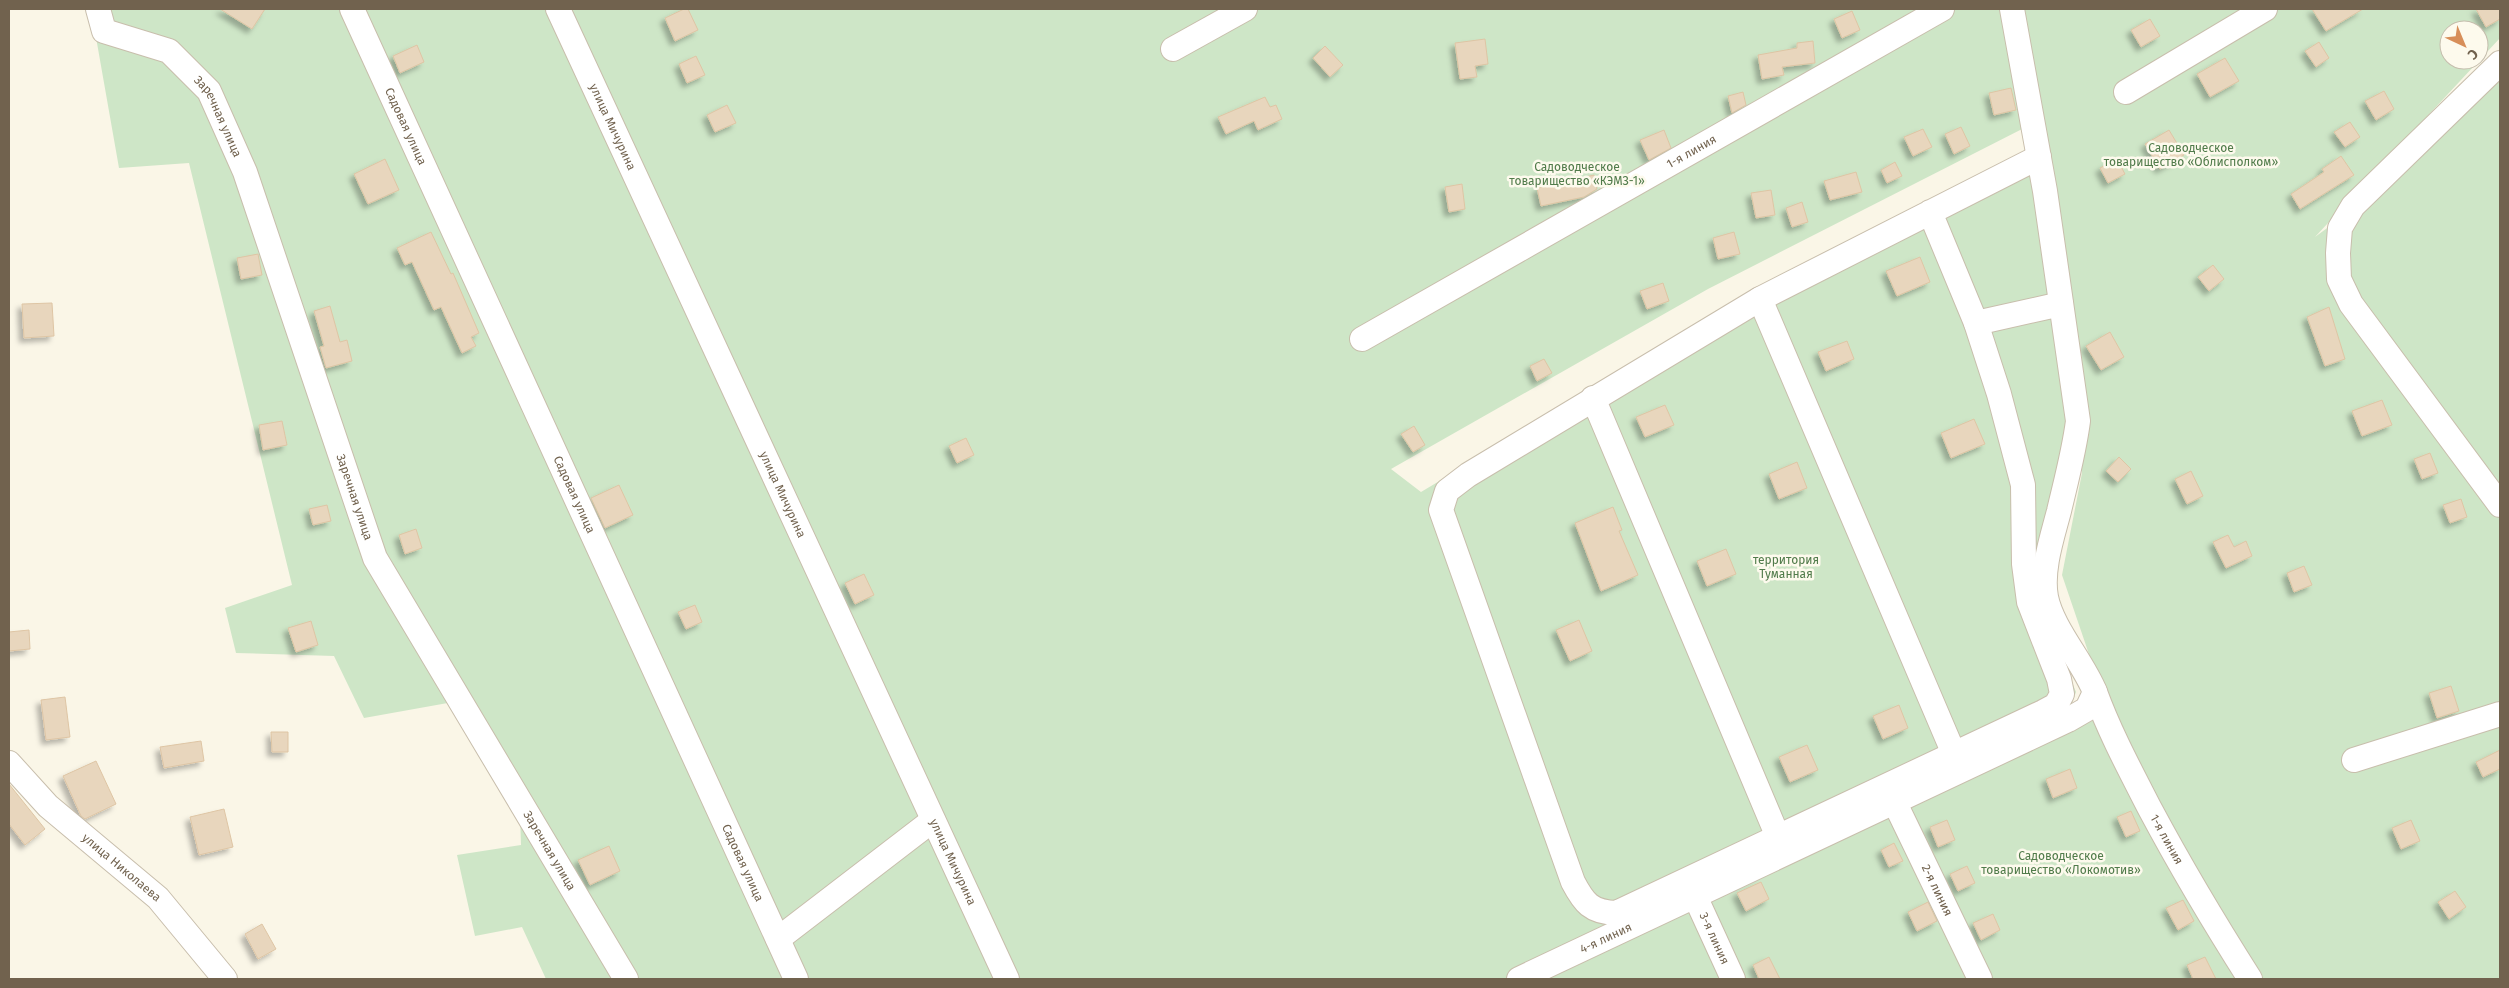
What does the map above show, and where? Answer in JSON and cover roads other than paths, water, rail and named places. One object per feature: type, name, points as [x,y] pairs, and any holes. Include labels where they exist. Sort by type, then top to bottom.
[{"type":"street","name":"Заречная улица","points":[[98,9],[104,31],[169,51],[209,91],[245,172],[375,558],[626,979]]},
{"type":"street","name":"Садовая улица","points":[[352,9],[796,979]]},
{"type":"street","name":"улица Мичурина","points":[[558,9],[1007,979]]},
{"type":"street","points":[[1173,49],[1245,9]]},
{"type":"street","name":"1-я линия","points":[[1362,339],[1942,9]]},
{"type":"street","name":"1-я линия","points":[[2012,9],[2039,157],[2078,421],[2074,452],[2045,575],[2046,598],[2055,621],[2088,674],[2110,733],[2194,890],[2250,979]]},
{"type":"street","points":[[2126,92],[2265,9]]},
{"type":"street","points":[[2500,63],[2353,206],[2340,228],[2338,253],[2339,279],[2352,304],[2500,505]]},
{"type":"street","points":[[2039,157],[1760,299],[1468,475],[1447,491],[1441,510],[1573,882],[1583,901],[1601,912],[1616,913],[1691,888],[1894,801],[2068,720],[2087,709],[2095,692]]},
{"type":"street","points":[[1691,888],[1778,837],[2056,705],[2062,694],[2059,679],[2029,602],[2024,564],[2023,484],[1976,323],[1930,212]]},
{"type":"street","points":[[1760,299],[1954,754]]},
{"type":"street","points":[[1976,323],[2061,304]]},
{"type":"street","points":[[1593,398],[1778,837]]},
{"type":"street","points":[[2354,760],[2500,714]]},
{"type":"street","name":"улица Николаева","points":[[9,763],[48,806],[158,898],[225,979]]},
{"type":"street","name":"2-я линия","points":[[1894,801],[1980,979]]},
{"type":"street","points":[[778,939],[933,820]]},
{"type":"street","name":"4-я линия","points":[[1519,979],[1691,888]]},
{"type":"street","name":"3-я линия","points":[[1691,888],[1733,979]]},
{"type":"park label","name":"Садоводческое товарищество «Облисполком»","points":[[2191,155]]},
{"type":"park label","name":"Садоводческое товарищество «КЭМЗ-1»","points":[[1577,174]]},
{"type":"park label","name":"территория Туманная","points":[[1786,567]]},
{"type":"park label","name":"Садоводческое товарищество «Локомотив»","points":[[2061,863]]}]
